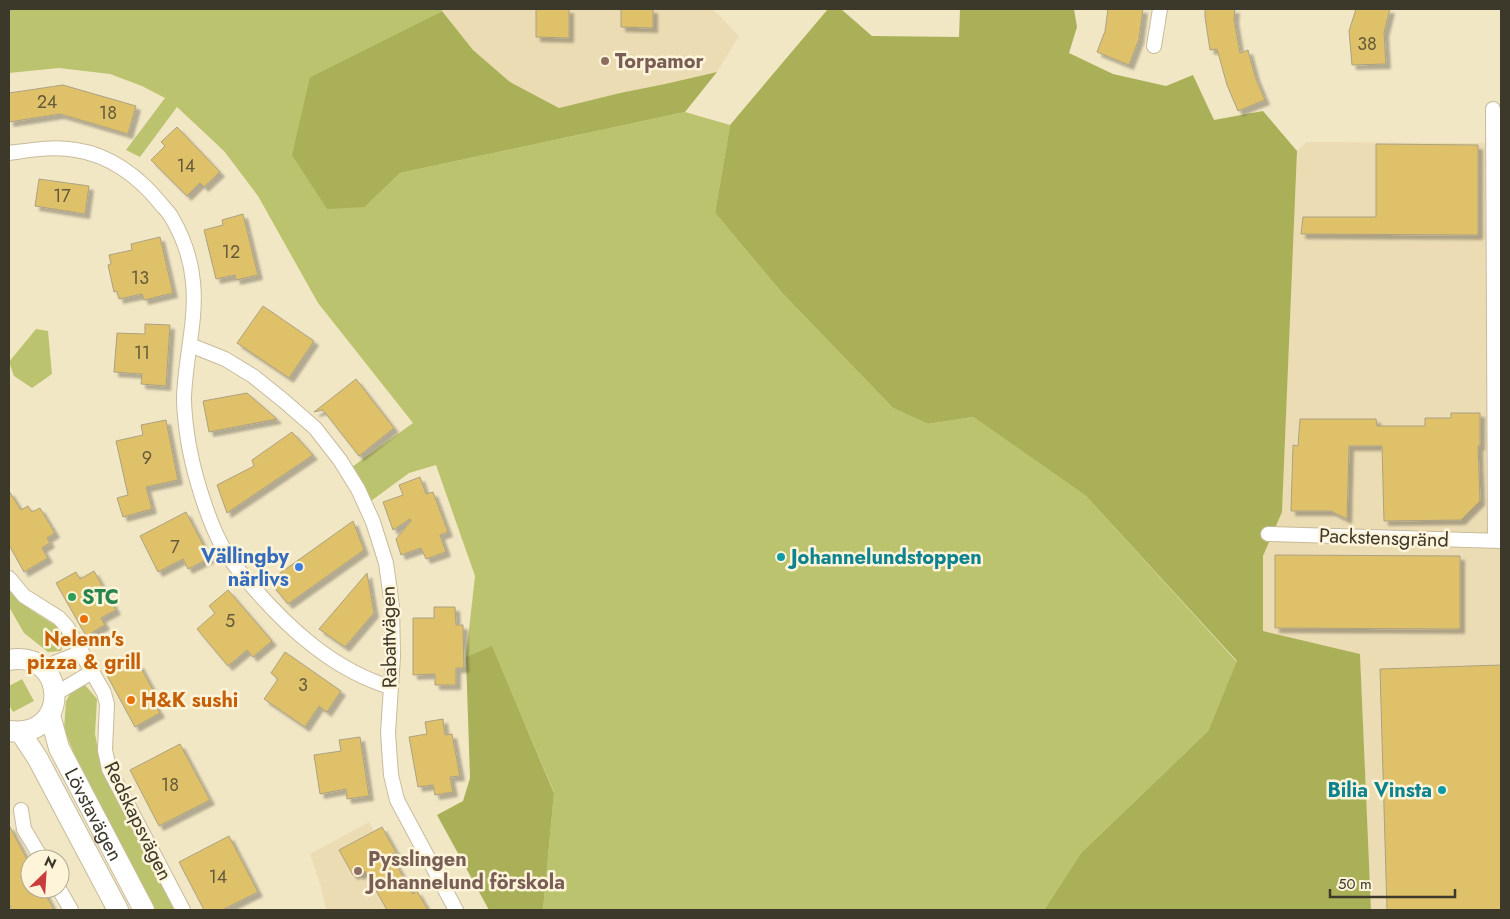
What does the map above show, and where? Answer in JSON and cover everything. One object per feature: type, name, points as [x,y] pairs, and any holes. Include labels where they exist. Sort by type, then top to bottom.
[{"type":"street","points":[[1154,46],[1160,9]]},
{"type":"street","points":[[1493,109],[1498,541]]},
{"type":"street","points":[[9,153],[56,148],[78,150],[99,156],[123,168],[154,196],[171,216],[182,238],[193,282],[193,313],[184,399],[190,451],[202,496],[219,540],[235,566],[268,604],[296,632],[349,670],[375,682],[390,686]]},
{"type":"street","name":"Rabattvägen","points":[[190,346],[225,359],[253,376],[314,428],[340,460],[354,483],[373,522],[386,563],[392,606],[393,656],[388,733],[391,776],[397,800],[456,910]]},
{"type":"street","name":"Packstensgränd","points":[[1268,534],[1498,541]]},
{"type":"street","name":"Redskapsvägen","points":[[9,578],[24,596],[59,618],[67,627],[104,693],[107,704],[105,750],[109,769],[183,910]]},
{"type":"street","points":[[42,668],[82,652]]},
{"type":"street","points":[[12,655],[35,663],[49,675],[55,694],[54,705],[50,715]]},
{"type":"street","points":[[55,694],[92,672]]},
{"type":"street","name":"Lövstavägen","points":[[12,732],[32,730],[42,724],[50,715]]},
{"type":"street","name":"Lövstavägen","points":[[50,715],[60,748],[144,910]]},
{"type":"street","name":"Lövstavägen","points":[[12,732],[38,759],[118,910]]},
{"type":"street","points":[[22,810],[24,829],[36,849]]},
{"type":"street","points":[[65,899],[71,910]]},
{"type":"shaded area","name":"Torpamor","points":[[443,9],[713,9],[739,36],[717,72],[559,108],[510,82],[473,50],[442,11]]},
{"type":"shaded area","points":[[1306,142],[1501,143],[1501,910],[1371,910],[1360,654],[1263,632],[1263,556],[1282,512],[1297,151]]},
{"type":"shaded area","name":"Pysslingen Johannelund förskola","points":[[369,822],[374,831],[382,827],[396,852],[391,855],[412,893],[417,891],[428,910],[326,910],[321,887],[310,854]]},
{"type":"green space","points":[[9,9],[443,9],[310,77],[365,207],[400,173],[685,112],[730,125],[715,213],[783,294],[893,408],[928,424],[973,417],[1086,496],[1237,662],[1208,731],[1081,853],[1044,910],[543,910],[554,792],[492,647],[466,657],[475,576],[436,465],[409,473],[371,501],[352,467],[413,423],[318,303],[258,196],[224,151],[177,107],[140,157],[126,150],[165,98],[142,86],[110,74],[59,68],[9,73]]},
{"type":"green space","points":[[828,9],[841,9],[872,36],[959,37],[960,9],[1074,9],[1077,27],[1069,53],[1113,74],[1166,86],[1193,75],[1214,120],[1263,111],[1297,151],[1282,512],[1263,556],[1263,631],[1360,654],[1371,910],[1044,910],[1081,853],[1208,731],[1237,661],[1086,496],[973,417],[928,424],[893,408],[783,294],[715,213],[730,125]]},
{"type":"green space","points":[[442,11],[473,50],[510,82],[559,108],[717,72],[685,112],[400,173],[365,207],[327,209],[292,155],[310,77]]},
{"type":"green space","points":[[36,329],[48,331],[52,374],[32,388],[14,376],[9,362]]},
{"type":"green space","points":[[9,588],[31,610],[58,627],[65,638],[61,651],[48,652],[24,633],[9,607]]},
{"type":"green space","points":[[492,646],[554,793],[543,910],[489,910],[437,815],[463,801],[470,778],[466,657]]},
{"type":"green space","points":[[22,679],[34,701],[13,712],[9,705],[9,686]]},
{"type":"green space","points":[[85,685],[97,699],[95,734],[102,770],[176,910],[155,910],[74,754],[64,729],[66,701],[72,691]]},
{"type":"building","points":[[536,9],[569,9],[569,38],[536,37]]},
{"type":"building","points":[[621,9],[653,9],[653,28],[621,27]]},
{"type":"building","points":[[1108,9],[1143,9],[1139,39],[1129,65],[1097,52],[1105,31]]},
{"type":"building","points":[[1205,9],[1235,9],[1234,19],[1240,53],[1248,50],[1255,76],[1265,100],[1238,111],[1227,85],[1217,49],[1210,50]]},
{"type":"building","points":[[1356,9],[1390,9],[1384,33],[1386,64],[1352,65],[1349,31]]},
{"type":"building","points":[[63,85],[136,106],[128,134],[60,114],[9,122],[9,93]]},
{"type":"building","points":[[177,127],[220,172],[204,187],[200,183],[187,196],[151,160],[165,146],[161,142]]},
{"type":"building","points":[[1376,144],[1478,145],[1478,235],[1301,234],[1303,217],[1376,217]]},
{"type":"building","points":[[39,179],[89,186],[85,214],[35,206]]},
{"type":"building","points":[[243,214],[258,275],[236,280],[235,275],[216,279],[204,230],[223,225],[222,220]]},
{"type":"building","points":[[160,237],[173,293],[144,300],[142,294],[119,299],[117,291],[114,292],[108,265],[111,264],[109,255],[132,250],[131,244]]},
{"type":"building","points":[[263,306],[314,341],[289,378],[237,343]]},
{"type":"building","points":[[145,324],[170,325],[166,386],[141,384],[142,374],[114,372],[117,333],[145,334]]},
{"type":"building","points":[[356,379],[394,428],[359,456],[323,410],[314,412]]},
{"type":"building","points":[[247,393],[277,419],[209,432],[203,401]]},
{"type":"building","points":[[1451,413],[1480,413],[1480,446],[1478,446],[1480,501],[1461,520],[1384,521],[1382,446],[1349,446],[1347,519],[1331,511],[1291,511],[1293,445],[1298,446],[1300,419],[1376,419],[1377,426],[1425,426],[1425,418],[1451,418]]},
{"type":"building","points":[[166,420],[178,480],[146,487],[152,509],[123,517],[117,498],[128,495],[116,441],[143,435],[141,425]]},
{"type":"building","points":[[292,432],[313,455],[227,513],[217,485],[254,466],[252,460]]},
{"type":"building","points":[[420,477],[426,494],[433,492],[448,532],[440,535],[446,552],[426,559],[421,548],[401,555],[396,539],[411,521],[410,519],[393,530],[383,502],[403,495],[399,485]]},
{"type":"building","points":[[9,491],[21,510],[28,506],[32,512],[40,508],[55,533],[47,538],[50,543],[42,548],[48,558],[24,572],[9,545]]},
{"type":"building","points":[[186,512],[210,558],[188,569],[183,559],[158,572],[140,536]]},
{"type":"building","points":[[353,521],[364,550],[288,604],[269,581]]},
{"type":"building","points":[[1275,555],[1460,556],[1460,629],[1275,628]]},
{"type":"building","points":[[94,571],[116,610],[101,618],[105,625],[86,636],[56,583],[76,572],[80,579]]},
{"type":"building","points":[[367,573],[374,613],[345,647],[319,629]]},
{"type":"building","points":[[228,590],[272,641],[253,657],[247,650],[228,666],[197,629],[215,613],[209,606]]},
{"type":"building","points":[[434,607],[455,607],[456,625],[463,625],[464,668],[456,668],[456,685],[435,685],[435,674],[413,675],[413,618],[434,618]]},
{"type":"building","points":[[285,652],[341,691],[327,712],[319,706],[305,727],[264,699],[278,679],[271,673]]},
{"type":"building","points":[[128,654],[134,666],[139,664],[159,701],[154,703],[160,713],[135,727],[103,668]]},
{"type":"building","name":"Bilia Vinsta","points":[[1501,665],[1501,910],[1387,910],[1380,669]]},
{"type":"building","points":[[443,719],[445,735],[452,734],[460,776],[450,777],[453,792],[435,795],[433,785],[418,787],[409,737],[427,734],[425,722]]},
{"type":"building","points":[[360,737],[369,796],[347,799],[346,789],[320,794],[314,755],[341,751],[339,740]]},
{"type":"building","points":[[180,744],[210,800],[159,826],[130,770]]},
{"type":"building","points":[[9,825],[22,849],[20,849],[20,899],[48,899],[54,910],[12,910],[9,904]]},
{"type":"building","points":[[382,827],[396,852],[391,855],[413,894],[417,891],[428,910],[387,910],[365,871],[359,875],[358,873],[353,875],[339,850]]},
{"type":"building","points":[[229,836],[258,892],[222,910],[204,910],[179,862]]},
{"type":"place","name":"Torpamor","points":[[605,61]]},
{"type":"place","name":"Johannelundstoppen","points":[[781,557]]},
{"type":"place","name":"Vällingby närlivs","points":[[299,567]]},
{"type":"place","name":"STC","points":[[72,597]]},
{"type":"place","name":"Nelenn's pizza & grill","points":[[84,619]]},
{"type":"place","name":"H&K sushi","points":[[131,700]]},
{"type":"place","name":"Bilia Vinsta","points":[[1442,790]]},
{"type":"place","name":"Pysslingen Johannelund förskola","points":[[358,871]]}]
